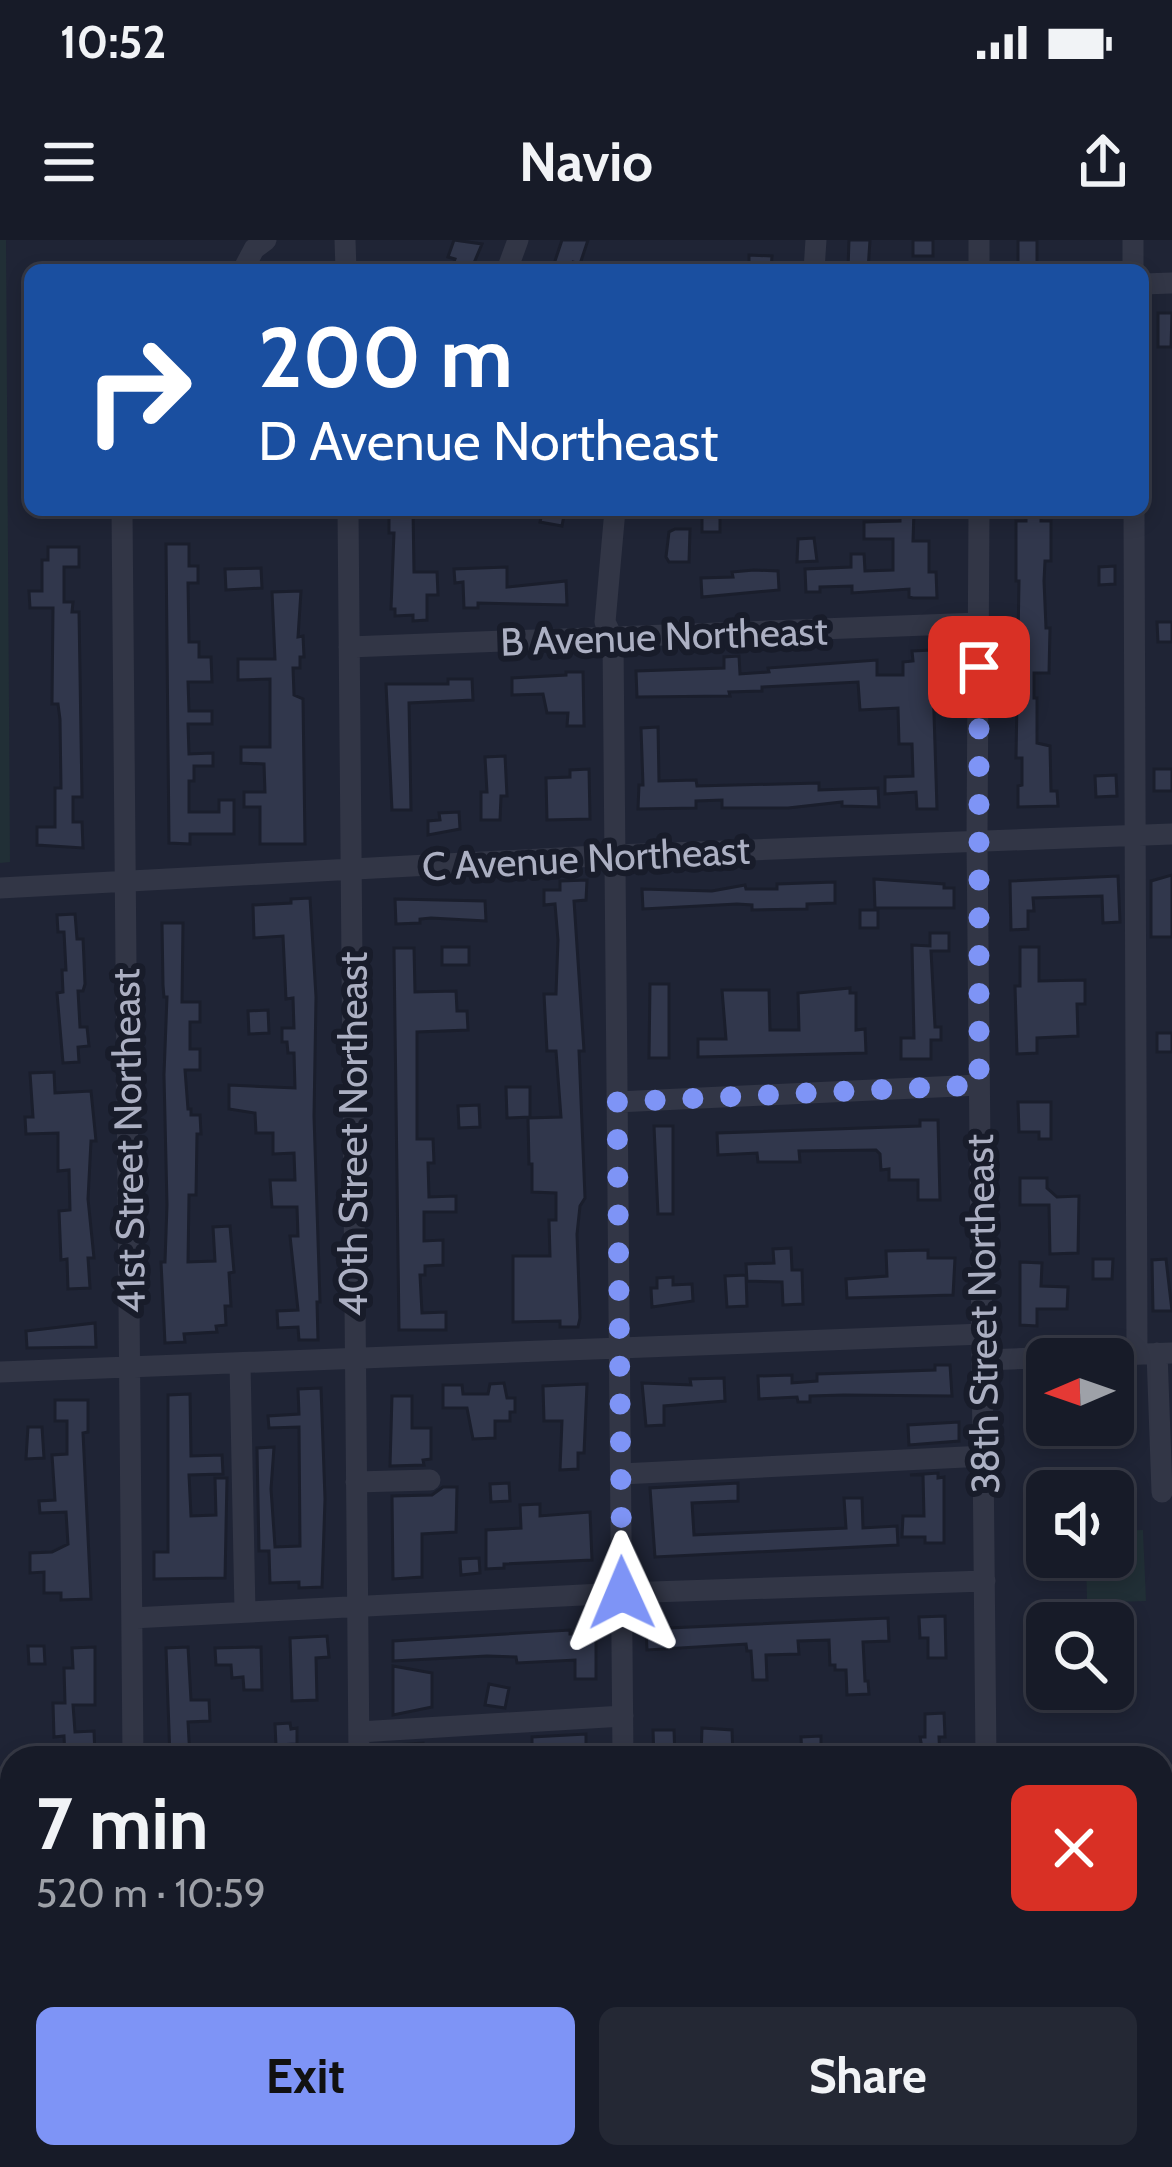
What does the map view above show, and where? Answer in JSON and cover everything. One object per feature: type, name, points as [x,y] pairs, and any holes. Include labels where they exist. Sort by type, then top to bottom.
[{"type":"street","name":"40th Street Northeast","points":[[348,516],[359,1746]]},
{"type":"street","points":[[614,516],[605,622],[613,639],[623,1746]]},
{"type":"street","name":"38th Street Northeast","points":[[979,516],[977,840],[986,1746]]},
{"type":"street","points":[[1134,516],[1134,836],[1162,1492]]},
{"type":"street","name":"41st Street Northeast","points":[[122,517],[133,1746]]},
{"type":"street","name":"B Avenue Northeast","points":[[349,647],[979,623]]},
{"type":"street","name":"C Avenue Northeast","points":[[0,888],[615,855],[1172,834]]},
{"type":"street","points":[[617,1102],[979,1085]]},
{"type":"street","points":[[0,1372],[983,1334]]},
{"type":"street","points":[[985,1360],[1156,1353]]},
{"type":"street","points":[[240,1363],[245,1612]]},
{"type":"street","points":[[621,1474],[985,1456]]},
{"type":"street","points":[[356,1482],[430,1480]]},
{"type":"street","points":[[132,1618],[622,1593],[985,1581]]},
{"type":"street","points":[[358,1732],[623,1716]]},
{"type":"shaded area","points":[[0,240],[6,240],[10,862],[0,863]]},
{"type":"shaded area","points":[[1134,1530],[1143,1530],[1146,1601],[1087,1602],[1086,1578],[1134,1578]]},
{"type":"building","points":[[454,240],[482,244],[474,264],[453,264],[455,259],[448,257]]},
{"type":"building","points":[[562,240],[588,240],[580,264],[554,264]]},
{"type":"building","points":[[849,240],[870,240],[868,264],[848,264]]},
{"type":"building","points":[[913,240],[933,240],[933,256],[913,256]]},
{"type":"building","points":[[1018,240],[1037,240],[1037,264],[1018,264]]},
{"type":"building","points":[[749,255],[772,256],[771,264],[749,264]]},
{"type":"building","points":[[1158,313],[1172,313],[1171,347],[1158,347]]},
{"type":"building","points":[[389,516],[413,516],[414,572],[437,572],[438,595],[427,595],[427,620],[395,616],[391,609],[394,533],[389,533]]},
{"type":"building","points":[[542,516],[564,516],[562,526],[540,522]]},
{"type":"building","points":[[702,516],[720,516],[720,532],[702,532]]},
{"type":"building","points":[[900,516],[914,516],[913,541],[929,541],[929,572],[936,572],[937,598],[909,597],[909,589],[852,593],[852,586],[806,592],[805,569],[851,567],[851,554],[864,554],[865,571],[893,570],[893,539],[864,539],[864,522],[900,521]]},
{"type":"building","points":[[1026,516],[1041,516],[1041,521],[1051,521],[1051,561],[1045,561],[1044,581],[1049,673],[1034,673],[1034,698],[1037,743],[1050,746],[1051,791],[1057,791],[1058,806],[1018,807],[1022,758],[1016,758],[1016,521],[1026,521]]},
{"type":"building","points":[[690,529],[689,562],[669,562],[666,557],[669,532]]},
{"type":"building","points":[[814,538],[817,561],[797,562],[798,539]]},
{"type":"building","points":[[166,544],[189,544],[189,566],[198,566],[198,583],[188,583],[189,642],[199,642],[199,657],[211,657],[212,682],[188,682],[189,711],[212,711],[212,724],[188,724],[189,754],[213,753],[213,766],[194,766],[189,812],[219,812],[219,800],[234,800],[234,834],[190,834],[190,844],[169,843]]},
{"type":"building","points":[[48,547],[79,547],[79,567],[64,567],[64,602],[73,602],[72,612],[79,612],[82,797],[73,797],[73,822],[82,822],[83,848],[37,845],[37,827],[55,827],[55,788],[61,788],[60,719],[58,704],[52,704],[53,608],[30,608],[29,591],[42,591],[42,560],[48,560]]},
{"type":"building","points":[[1115,566],[1115,584],[1099,585],[1099,567]]},
{"type":"building","points":[[507,567],[507,587],[566,581],[567,605],[478,603],[478,608],[464,608],[463,582],[455,583],[454,569]]},
{"type":"building","points":[[261,568],[262,588],[226,590],[225,569]]},
{"type":"building","points":[[778,571],[779,590],[702,597],[701,578],[733,577],[732,572]]},
{"type":"building","points":[[301,591],[298,637],[303,636],[304,657],[300,657],[300,668],[293,668],[294,695],[303,699],[305,844],[260,844],[260,807],[244,807],[244,792],[265,792],[264,764],[241,763],[241,747],[270,747],[270,679],[238,680],[238,659],[275,659],[272,592]]},
{"type":"building","points":[[1157,622],[1172,622],[1172,642],[1158,642]]},
{"type":"building","points":[[932,650],[937,809],[917,809],[916,792],[885,794],[885,777],[913,776],[912,744],[899,744],[898,708],[860,710],[858,682],[762,687],[762,691],[729,692],[730,696],[637,697],[636,671],[724,668],[724,657],[739,656],[740,674],[877,660],[877,675],[903,675],[903,662],[913,661],[912,651]]},
{"type":"building","points":[[583,672],[584,726],[567,726],[568,713],[547,713],[543,694],[512,695],[512,678]]},
{"type":"building","points":[[448,679],[472,679],[473,700],[409,703],[411,810],[392,810],[386,684],[448,684]]},
{"type":"building","points":[[658,727],[659,781],[696,780],[697,786],[819,783],[819,790],[878,788],[879,807],[842,806],[842,802],[722,808],[722,800],[696,801],[696,808],[638,809],[639,785],[643,785],[641,728]]},
{"type":"building","points":[[505,756],[507,796],[501,796],[500,820],[481,820],[481,792],[487,792],[485,757]]},
{"type":"building","points":[[589,769],[590,819],[547,820],[546,778],[570,777],[570,770]]},
{"type":"building","points":[[1154,769],[1172,769],[1172,791],[1154,791]]},
{"type":"building","points":[[1116,775],[1117,796],[1096,797],[1095,776]]},
{"type":"building","points":[[459,812],[460,829],[428,835],[428,821],[440,820],[439,813]]},
{"type":"building","points":[[1172,875],[1172,937],[1151,937],[1151,881]]},
{"type":"building","points":[[1118,876],[1120,922],[1103,923],[1102,896],[1033,898],[1028,929],[1011,930],[1010,881]]},
{"type":"building","points":[[874,879],[944,884],[944,888],[954,888],[954,908],[875,908]]},
{"type":"building","points":[[587,880],[586,900],[574,901],[584,1051],[579,1051],[585,1198],[577,1234],[580,1318],[578,1327],[560,1327],[560,1321],[513,1322],[513,1256],[550,1256],[549,1220],[556,1220],[556,1193],[532,1192],[529,1164],[528,1118],[561,1117],[556,1051],[547,1051],[544,994],[556,994],[558,940],[555,904],[544,905],[544,890],[560,890],[560,881]]},
{"type":"building","points":[[835,882],[835,903],[807,904],[807,909],[752,910],[752,905],[737,904],[643,909],[642,889],[712,891],[745,885],[746,889],[777,889],[777,884]]},
{"type":"building","points":[[310,898],[320,1302],[318,1340],[299,1340],[298,1327],[278,1328],[277,1311],[298,1310],[290,1236],[298,1236],[297,1207],[272,1207],[270,1180],[295,1180],[294,1153],[273,1154],[273,1133],[256,1133],[255,1113],[229,1109],[229,1085],[295,1088],[294,1053],[288,1053],[287,1042],[282,1042],[282,1028],[294,1028],[293,998],[286,999],[283,936],[254,938],[253,905]]},
{"type":"building","points":[[395,899],[485,901],[486,921],[431,918],[396,924]]},
{"type":"building","points":[[860,910],[878,910],[878,928],[860,928]]},
{"type":"building","points":[[75,914],[84,961],[85,984],[78,991],[80,1027],[87,1027],[89,1046],[78,1047],[79,1062],[63,1063],[57,993],[63,992],[62,970],[66,970],[64,932],[58,932],[57,915]]},
{"type":"building","points":[[162,923],[183,923],[182,1002],[200,1002],[200,1022],[190,1022],[190,1049],[200,1049],[200,1070],[185,1070],[188,1109],[191,1115],[200,1115],[201,1134],[197,1134],[196,1195],[189,1195],[188,1262],[215,1261],[213,1227],[230,1226],[234,1272],[229,1273],[231,1306],[225,1306],[226,1325],[216,1326],[217,1332],[184,1334],[185,1342],[165,1343],[161,1262],[165,1262],[167,1205],[167,997]]},
{"type":"building","points":[[930,933],[949,933],[949,951],[931,951],[935,1027],[941,1027],[941,1040],[931,1040],[931,1059],[901,1059],[901,1038],[914,1038],[912,945],[930,946]]},
{"type":"building","points":[[442,947],[469,947],[469,965],[442,965]]},
{"type":"building","points":[[1020,947],[1039,947],[1039,981],[1085,980],[1085,1004],[1077,1004],[1078,1036],[1037,1038],[1037,1053],[1017,1054],[1015,986],[1020,986]]},
{"type":"building","points":[[394,948],[414,948],[415,992],[456,991],[457,1011],[467,1011],[468,1030],[417,1032],[417,1139],[433,1139],[429,1197],[456,1196],[456,1212],[424,1212],[424,1241],[443,1240],[443,1265],[425,1266],[425,1275],[420,1275],[422,1313],[446,1312],[446,1330],[399,1330]]},
{"type":"building","points":[[650,984],[669,984],[669,1058],[649,1058]]},
{"type":"building","points":[[850,988],[850,993],[856,993],[856,1030],[865,1029],[866,1053],[698,1057],[698,1039],[726,1039],[722,990],[769,990],[770,1030],[799,1030],[798,993]]},
{"type":"building","points":[[268,1010],[269,1033],[249,1034],[248,1011]]},
{"type":"building","points":[[1157,1033],[1172,1033],[1172,1052],[1157,1052]]},
{"type":"building","points":[[54,1072],[55,1093],[91,1091],[96,1141],[91,1141],[88,1199],[94,1258],[88,1258],[90,1288],[68,1289],[67,1259],[61,1260],[59,1211],[70,1210],[69,1170],[58,1171],[58,1133],[26,1134],[25,1117],[33,1117],[30,1073]]},
{"type":"building","points":[[506,1087],[530,1087],[530,1117],[507,1118]]},
{"type":"building","points":[[1018,1102],[1051,1102],[1051,1139],[1039,1139],[1039,1132],[1019,1132]]},
{"type":"building","points":[[479,1105],[480,1127],[459,1128],[458,1106]]},
{"type":"building","points":[[920,1120],[938,1120],[940,1200],[918,1200],[918,1180],[889,1180],[889,1169],[881,1170],[876,1150],[799,1151],[800,1162],[758,1162],[757,1153],[718,1155],[717,1133],[920,1126]]},
{"type":"building","points":[[654,1126],[673,1126],[673,1214],[658,1214]]},
{"type":"building","points":[[1020,1178],[1047,1178],[1047,1188],[1057,1197],[1079,1196],[1078,1253],[1050,1254],[1049,1205],[1020,1205]]},
{"type":"building","points":[[791,1248],[792,1270],[802,1270],[803,1304],[783,1305],[782,1282],[747,1281],[746,1264],[774,1263],[773,1249]]},
{"type":"building","points":[[928,1250],[928,1258],[955,1258],[953,1295],[847,1298],[846,1279],[887,1276],[886,1251]]},
{"type":"building","points":[[1093,1259],[1113,1259],[1112,1279],[1093,1279]]},
{"type":"building","points":[[1166,1259],[1172,1311],[1153,1311],[1152,1260]]},
{"type":"building","points":[[1020,1262],[1042,1263],[1041,1286],[1068,1287],[1067,1309],[1037,1309],[1037,1326],[1020,1325]]},
{"type":"building","points":[[746,1275],[747,1306],[727,1307],[725,1276]]},
{"type":"building","points":[[673,1277],[673,1285],[692,1284],[693,1301],[652,1307],[651,1288],[657,1288],[657,1278]]},
{"type":"building","points":[[95,1323],[96,1347],[27,1348],[26,1331]]},
{"type":"building","points":[[935,1365],[950,1365],[952,1396],[810,1396],[810,1402],[798,1402],[797,1397],[759,1399],[758,1376],[792,1375],[792,1383],[817,1381],[817,1374],[935,1370]]},
{"type":"building","points":[[724,1378],[725,1401],[664,1406],[664,1425],[646,1426],[642,1383],[691,1385],[690,1379]]},
{"type":"building","points":[[504,1383],[507,1398],[515,1398],[515,1412],[510,1412],[510,1421],[495,1421],[495,1438],[473,1439],[467,1408],[443,1408],[443,1385],[462,1385],[463,1394],[488,1394],[490,1384]]},
{"type":"building","points":[[587,1384],[584,1453],[578,1453],[578,1469],[560,1470],[562,1421],[544,1421],[543,1386]]},
{"type":"building","points":[[321,1388],[322,1587],[270,1583],[269,1551],[259,1551],[257,1448],[274,1447],[275,1547],[300,1546],[299,1427],[269,1428],[268,1416],[299,1414],[298,1389]]},
{"type":"building","points":[[190,1394],[191,1456],[222,1455],[223,1474],[189,1475],[191,1516],[216,1515],[215,1478],[227,1478],[225,1578],[154,1579],[154,1552],[168,1552],[168,1395]]},
{"type":"building","points":[[392,1396],[412,1396],[412,1428],[431,1428],[431,1459],[423,1460],[424,1465],[390,1466]]},
{"type":"building","points":[[55,1400],[88,1400],[88,1432],[83,1433],[91,1599],[61,1600],[61,1593],[44,1593],[44,1572],[30,1573],[30,1553],[52,1552],[68,1544],[66,1512],[40,1513],[39,1501],[55,1500],[52,1455],[67,1454],[67,1421],[55,1421]]},
{"type":"building","points":[[959,1422],[959,1441],[909,1445],[908,1425]]},
{"type":"building","points":[[28,1427],[42,1427],[44,1458],[26,1459]]},
{"type":"building","points":[[938,1473],[938,1478],[944,1477],[944,1543],[902,1537],[903,1516],[924,1516],[923,1475],[910,1475]]},
{"type":"building","points":[[509,1483],[510,1501],[491,1502],[490,1484]]},
{"type":"building","points":[[738,1483],[738,1501],[692,1503],[694,1535],[846,1528],[844,1498],[862,1498],[863,1528],[897,1526],[898,1545],[655,1557],[650,1488]]},
{"type":"building","points":[[443,1487],[457,1487],[456,1532],[422,1534],[422,1577],[393,1579],[392,1496],[432,1495]]},
{"type":"building","points":[[540,1504],[540,1516],[590,1512],[592,1560],[486,1569],[486,1530],[521,1528],[520,1505]]},
{"type":"building","points":[[479,1558],[480,1573],[461,1575],[460,1559]]},
{"type":"building","points":[[945,1616],[946,1658],[928,1658],[928,1638],[920,1638],[919,1617]]},
{"type":"building","points":[[888,1618],[889,1641],[863,1642],[869,1694],[847,1695],[846,1670],[830,1665],[829,1640],[798,1641],[799,1654],[766,1655],[767,1680],[753,1680],[746,1644],[647,1650],[646,1629]]},
{"type":"building","points":[[570,1630],[570,1634],[596,1633],[596,1679],[575,1679],[575,1660],[517,1663],[516,1657],[487,1656],[393,1661],[393,1641]]},
{"type":"building","points":[[327,1636],[329,1657],[316,1658],[317,1700],[292,1701],[290,1638]]},
{"type":"building","points":[[28,1646],[44,1646],[45,1664],[29,1664]]},
{"type":"building","points":[[95,1647],[95,1705],[73,1705],[75,1732],[94,1731],[95,1746],[64,1746],[64,1736],[54,1737],[53,1703],[65,1703],[64,1668],[73,1668],[72,1648]]},
{"type":"building","points":[[188,1647],[191,1700],[209,1700],[210,1721],[188,1722],[189,1746],[170,1746],[166,1648]]},
{"type":"building","points":[[261,1647],[262,1690],[244,1690],[243,1677],[232,1678],[231,1665],[216,1665],[215,1648]]},
{"type":"building","points":[[393,1666],[432,1673],[432,1707],[393,1715]]},
{"type":"building","points":[[489,1684],[509,1688],[505,1708],[485,1705]]},
{"type":"building","points":[[944,1713],[945,1737],[939,1737],[939,1746],[922,1746],[925,1714]]},
{"type":"building","points":[[290,1723],[291,1729],[297,1728],[297,1744],[276,1745],[275,1724]]},
{"type":"building","points":[[702,1728],[732,1730],[733,1746],[701,1746]]},
{"type":"building","points":[[653,1730],[674,1730],[675,1746],[654,1746]]},
{"type":"building","points":[[586,1734],[586,1746],[532,1746],[532,1737]]},
{"type":"building","points":[[821,1736],[821,1746],[802,1746],[801,1737]]},
{"type":"route","points":[[622,1593],[617,1102],[979,1085],[979,667]]}]
